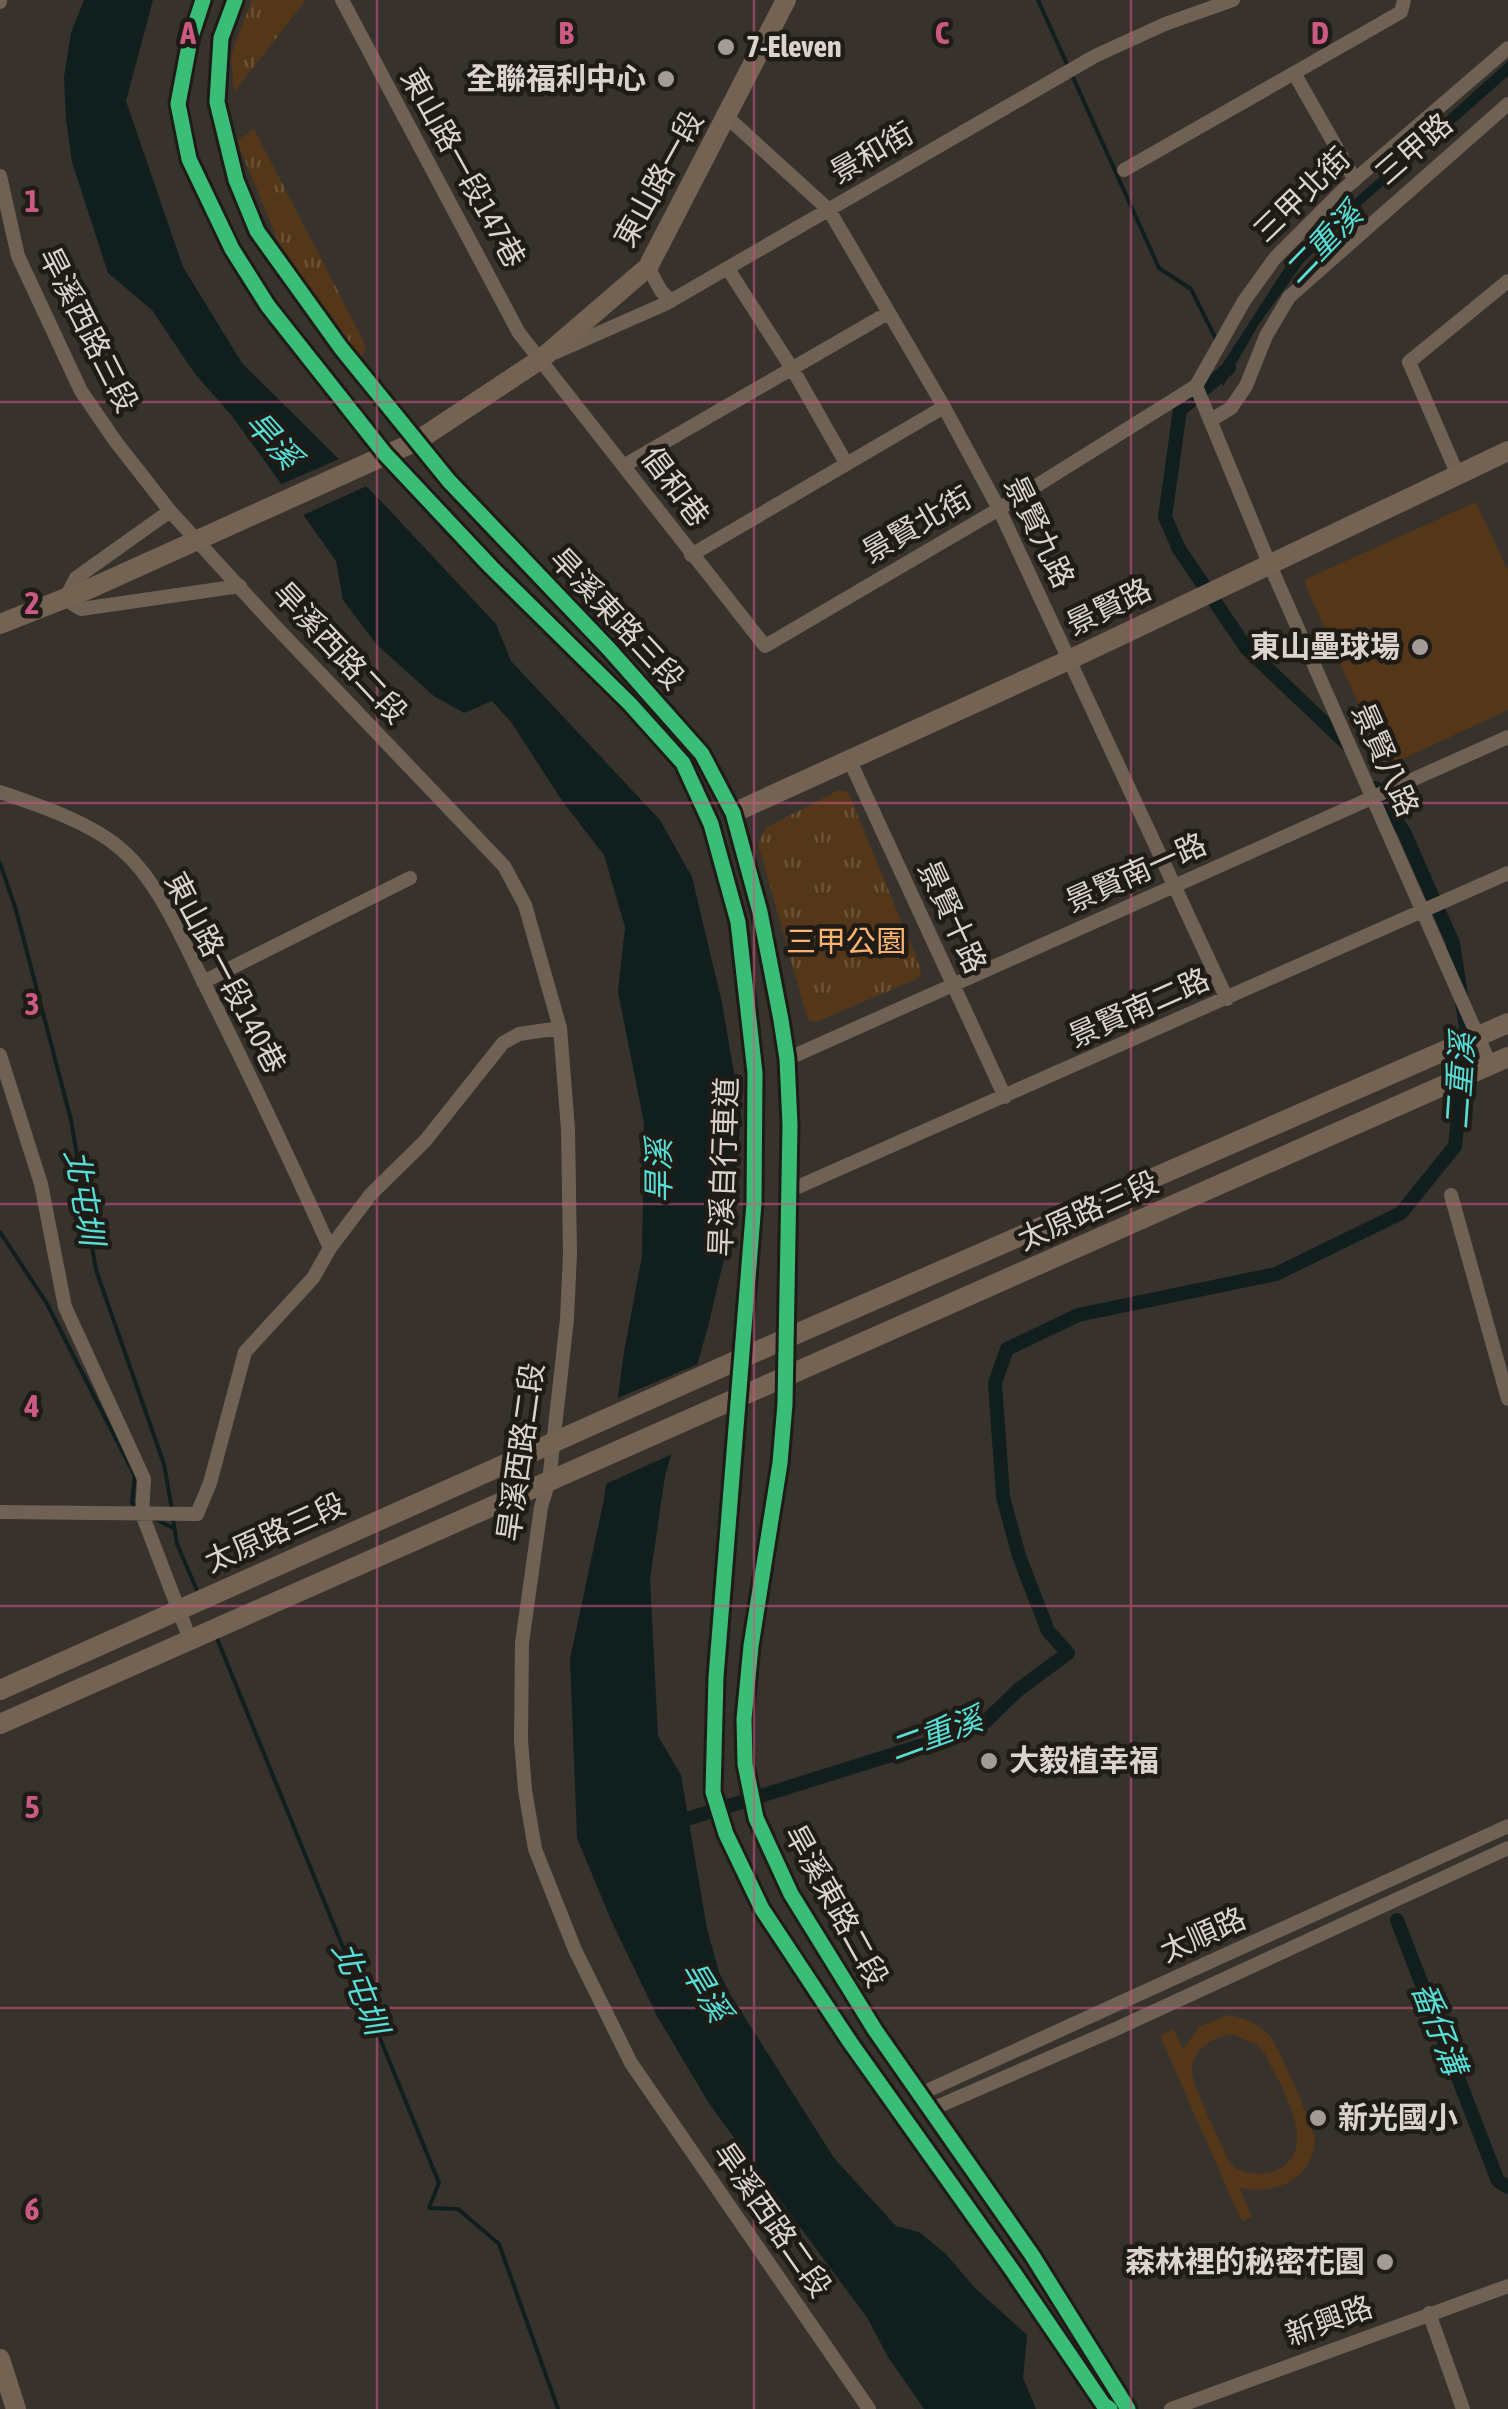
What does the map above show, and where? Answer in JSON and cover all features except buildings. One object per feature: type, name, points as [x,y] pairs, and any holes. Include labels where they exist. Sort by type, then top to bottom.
[{"type":"main road","name":"東山路一段","points":[[196,540],[418,441],[541,359],[648,267],[786,0]]},
{"type":"main road","name":"景賢路","points":[[733,814],[1508,450]]},
{"type":"main road","points":[[0,624],[196,540]]},
{"type":"main road","points":[[1477,1037],[1508,1023]]},
{"type":"main road","name":"太原路三段","points":[[0,1690],[1477,1037]]},
{"type":"main road","name":"太原路三段","points":[[559,1477],[1496,1062]]},
{"type":"main road","points":[[0,1724],[559,1477]]},
{"type":"main road","points":[[0,2359],[16,2409]]},
{"type":"street","name":"旱溪東路三段","points":[[235,0],[222,38],[217,102],[236,180],[257,231],[390,411],[449,481],[596,635],[702,754],[733,814],[760,912],[788,1059],[791,1190],[782,1346]]},
{"type":"street","name":"東山路一段147巷","points":[[342,0],[519,333],[541,359]]},
{"type":"street","name":"景和街","points":[[541,359],[669,302],[1096,56],[1166,24],[1233,0]]},
{"type":"street","points":[[1124,170],[1401,12],[1404,0]]},
{"type":"street","name":"三甲北街","points":[[1196,386],[1274,258],[1354,180],[1508,48]]},
{"type":"street","points":[[1294,73],[1354,180]]},
{"type":"street","name":"三甲路","points":[[1211,420],[1232,408],[1246,386],[1266,336],[1288,297],[1508,104]]},
{"type":"street","name":"景賢九路","points":[[727,117],[829,210],[944,407],[999,509],[1227,999]]},
{"type":"street","name":"旱溪西路三段","points":[[0,176],[3,205],[18,256],[81,391],[116,442],[196,540]]},
{"type":"street","points":[[648,267],[669,302]]},
{"type":"street","points":[[728,269],[793,370],[846,464]]},
{"type":"street","points":[[1457,473],[1408,362],[1508,281]]},
{"type":"street","points":[[624,464],[888,313]]},
{"type":"street","name":"倡和巷","points":[[541,359],[766,646]]},
{"type":"street","points":[[1196,386],[1211,420]]},
{"type":"street","name":"景賢北街","points":[[766,646],[999,509],[1196,386]]},
{"type":"street","points":[[691,555],[944,407]]},
{"type":"street","name":"景賢八路","points":[[1211,420],[1269,563],[1477,1037],[1496,1062]]},
{"type":"street","points":[[170,511],[76,578],[65,599],[81,609],[240,586]]},
{"type":"street","name":"旱溪西路二段","points":[[196,540],[504,866],[525,905],[560,1028],[568,1130],[570,1254],[553,1445],[559,1477],[540,1507],[522,1644],[524,1790],[535,1849],[544,1880],[600,2005],[631,2063],[868,2409]]},
{"type":"street","name":"景賢南一路","points":[[788,1059],[1508,737]]},
{"type":"street","name":"景賢十路","points":[[850,759],[1005,1097]]},
{"type":"street","name":"東山路一段140巷","points":[[0,792],[47,809],[111,841],[126,853],[170,918],[330,1248]]},
{"type":"street","name":"景賢南二路","points":[[791,1190],[1508,873]]},
{"type":"street","points":[[203,982],[410,878]]},
{"type":"street","points":[[0,1512],[197,1514],[210,1483],[245,1352],[313,1278],[330,1248],[371,1194],[425,1141],[504,1043],[520,1034],[560,1028]]},
{"type":"street","points":[[0,1056],[7,1095],[41,1184],[65,1307],[144,1479],[142,1514],[190,1642]]},
{"type":"street","points":[[1451,1195],[1508,1399]]},
{"type":"street","name":"旱溪東路二段","points":[[782,1346],[787,1378],[780,1463],[744,1719],[745,1764],[756,1818],[791,1894],[874,2030],[1032,2256],[1128,2409]]},
{"type":"street","name":"太順路","points":[[920,2094],[1508,1826]]},
{"type":"street","name":"太順路","points":[[932,2109],[1508,1848]]},
{"type":"street","points":[[1383,1884],[1408,1894]]},
{"type":"street","name":"新興路","points":[[1170,2409],[1508,2286]]},
{"type":"street","points":[[1429,2314],[1464,2409]]},
{"type":"green space","points":[[252,0],[306,0],[234,92],[231,55]]},
{"type":"green space","points":[[254,129],[361,336],[366,348],[360,360],[283,253],[239,146],[238,140]]},
{"type":"green space","name":"東山壘球場","points":[[1476,502],[1508,571],[1508,710],[1385,764],[1306,579]]},
{"type":"green space","name":"三甲公園","points":[[839,790],[848,792],[921,969],[919,978],[816,1022],[808,1020],[758,844],[766,828]]},
{"type":"green space","points":[[1229,2015],[1266,2032],[1288,2071],[1314,2135],[1312,2155],[1299,2176],[1277,2187],[1240,2188],[1252,2217],[1242,2222],[1160,2036],[1173,2029],[1183,2049],[1200,2026]],"holes":[[[1231,2034],[1257,2045],[1286,2096],[1297,2129],[1292,2157],[1281,2168],[1265,2174],[1236,2169],[1229,2161],[1192,2070],[1200,2050],[1217,2038]]]},
{"type":"water","name":"旱溪","points":[[84,0],[153,0],[126,101],[183,267],[242,363],[378,498],[496,624],[511,661],[660,820],[692,877],[722,1003],[741,1114],[732,1225],[708,1327],[665,1476],[650,1579],[658,1736],[681,1775],[707,1929],[719,1972],[730,1994],[834,2158],[896,2226],[919,2232],[946,2254],[975,2288],[1027,2335],[1023,2378],[1036,2409],[924,2409],[888,2357],[868,2319],[710,2105],[657,2016],[577,1838],[570,1659],[604,1499],[642,1256],[644,1123],[618,992],[625,927],[604,855],[563,802],[511,722],[492,701],[464,713],[434,696],[377,645],[343,600],[336,561],[272,471],[195,374],[152,310],[108,273],[72,162],[66,120],[64,77],[71,33]]},
{"type":"water","name":"二重溪","points":[[1508,61],[1508,76],[1359,207],[1303,263],[1259,324],[1223,386],[1216,374],[1293,255]]},
{"type":"pier","points":[[344,457],[371,484],[299,517],[277,486]]},
{"type":"pier","points":[[703,1362],[677,1452],[601,1486],[613,1400]]},
{"type":"waterway","points":[[1038,0],[1159,268],[1191,289],[1217,341]]},
{"type":"waterway","name":"二重溪","points":[[1229,368],[1180,410],[1165,517],[1179,549],[1247,649],[1348,745]]},
{"type":"waterway","name":"二重溪","points":[[671,1824],[936,1741],[986,1721],[1018,1690],[1068,1653],[1048,1631],[1019,1556],[1003,1497],[995,1383],[1007,1349],[1078,1315],[1276,1274],[1401,1213],[1455,1146],[1467,1035],[1453,943],[1404,832],[1376,788]]},
{"type":"waterway","name":"北屯圳","points":[[0,863],[71,1120],[96,1270],[164,1464],[172,1510]]},
{"type":"waterway","name":"北屯圳","points":[[0,1232],[46,1302],[135,1476],[132,1503],[139,1508]]},
{"type":"waterway","name":"北屯圳","points":[[155,1519],[173,1528]]},
{"type":"waterway","name":"北屯圳","points":[[173,1519],[177,1544],[199,1595]]},
{"type":"waterway","name":"北屯圳","points":[[216,1636],[439,2183],[429,2208],[458,2209],[499,2244],[558,2409]]},
{"type":"waterway","name":"番仔溝","points":[[1397,1920],[1498,2181],[1508,2187]]},
{"type":"cycle path","name":"旱溪自行車道","points":[[203,0],[190,40],[178,104],[189,159],[232,249],[268,306],[385,454],[683,763],[711,824],[738,922],[755,1073],[754,1203],[716,1677],[713,1792],[726,1834],[762,1909],[850,2042],[1110,2409]]},
{"type":"cycle path","points":[[235,0],[221,38],[217,102],[236,180],[257,231],[341,348],[449,481],[609,649],[702,754],[733,813],[760,912],[781,1020],[790,1125],[785,1404],[744,1719],[745,1764],[756,1818],[791,1894],[875,2030],[1032,2255],[1128,2409]]},
{"type":"place","name":"7-Eleven","points":[[726,47]]},
{"type":"place","name":"全聯福利中心","points":[[666,79]]},
{"type":"place","name":"東山壘球場","points":[[1420,647]]},
{"type":"place","name":"大毅植幸福","points":[[989,1761]]},
{"type":"place","name":"新光國小","points":[[1318,2118]]},
{"type":"place","name":"森林裡的秘密花園","points":[[1385,2262]]}]
